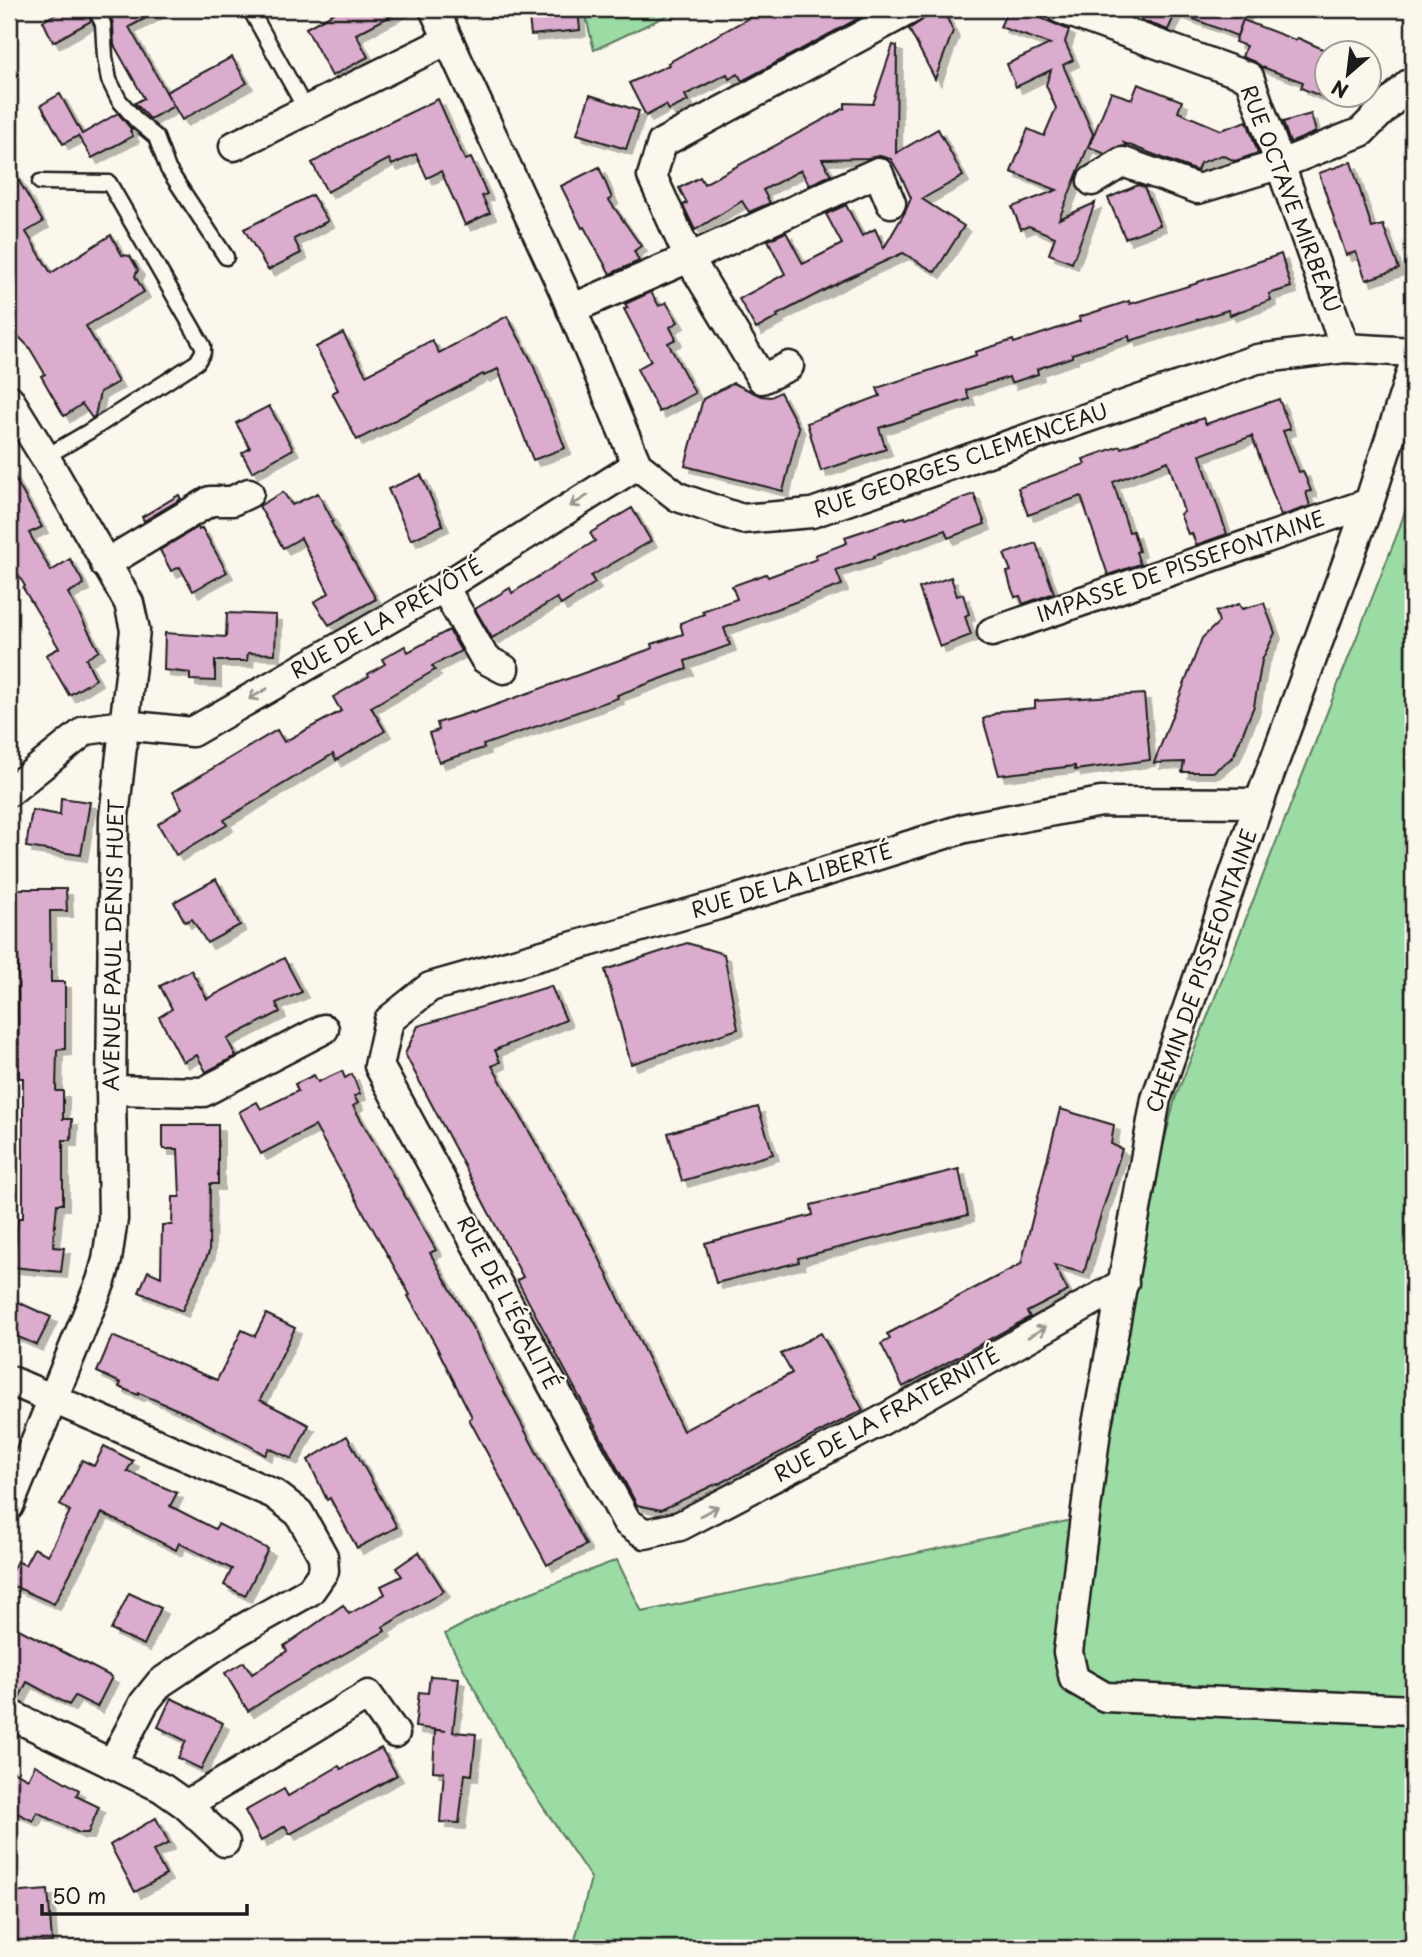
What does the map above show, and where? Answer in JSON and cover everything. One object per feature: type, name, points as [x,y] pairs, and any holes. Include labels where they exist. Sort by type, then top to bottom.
[{"type":"street","name":"RUE GEORGES CLEMENCEAU","points":[[434,9],[571,309],[637,465],[678,497],[742,519],[812,513],[1257,359],[1345,348],[1413,352]]},
{"type":"street","points":[[789,366],[761,379],[688,258],[652,176],[662,143],[911,9]]},
{"type":"street","name":"RUE OCTAVE MIRBEAU","points":[[1061,9],[1249,77],[1345,348]]},
{"type":"street","points":[[233,146],[448,40]]},
{"type":"street","points":[[1092,181],[1123,162],[1198,190],[1281,164],[1361,132],[1409,84]]},
{"type":"street","points":[[571,309],[878,172],[891,203]]},
{"type":"street","name":"CHEMIN DE PISSEFONTAINE","points":[[1413,367],[1369,502],[1259,803],[1156,1099],[1096,1430],[1068,1651],[1074,1679],[1105,1697],[1413,1710]]},
{"type":"street","name":"AVENUE PAUL DENIS HUET","points":[[9,399],[129,603],[135,630],[114,817],[111,1090],[113,1219],[101,1281],[9,1506]]},
{"type":"street","name":"RUE DE LA PRÉVÔTÉ","points":[[9,792],[86,730],[124,725],[192,732],[444,587],[637,465]]},
{"type":"street","points":[[105,564],[210,501],[232,501],[249,492]]},
{"type":"street","name":"IMPASSE DE PISSEFONTAINE","points":[[992,632],[1369,502]]},
{"type":"street","points":[[444,587],[485,659],[504,670]]},
{"type":"street","name":"RUE DE LA LIBERTÉ","points":[[379,1066],[388,1020],[430,987],[718,905],[965,828],[1101,802],[1259,803]]},
{"type":"street","points":[[111,1090],[203,1092],[324,1029]]},
{"type":"street","name":"RUE DE L'ÉGALITÉ","points":[[379,1066],[627,1522],[645,1534]]},
{"type":"street","name":"RUE DE LA FRATERNITÉ","points":[[645,1534],[680,1526],[879,1422],[1124,1283]]},
{"type":"street","points":[[9,1380],[274,1494],[299,1513],[323,1556],[324,1571],[310,1591],[235,1633],[160,1683],[144,1703],[112,1764]]},
{"type":"street","points":[[186,1805],[368,1695],[395,1733]]},
{"type":"street","points":[[9,1714],[162,1788],[186,1805],[225,1842]]},
{"type":"lane","points":[[96,9],[103,24],[104,57],[109,80],[119,100],[137,121],[156,136],[168,169],[226,257]]},
{"type":"lane","points":[[250,9],[306,110]]},
{"type":"lane","points":[[40,182],[109,183],[203,346],[203,352],[197,362],[45,457]]},
{"type":"green space","points":[[584,9],[681,9],[594,50]]},
{"type":"green space","points":[[1413,487],[1413,1948],[573,1948],[591,1878],[516,1767],[445,1634],[508,1601],[617,1560],[642,1612],[1086,1517],[1133,1265],[1175,1099],[1398,532]]},
{"type":"building","points":[[65,9],[86,9],[91,21],[53,42],[43,21]]},
{"type":"building","points":[[107,9],[163,9],[129,27],[174,106],[150,119],[135,103],[144,98],[114,45],[113,23]]},
{"type":"building","points":[[341,9],[404,9],[356,34],[368,57],[332,76],[306,28]]},
{"type":"building","points":[[528,9],[578,9],[580,30],[531,35]]},
{"type":"building","points":[[765,9],[876,9],[742,81],[738,74],[729,79],[727,74],[685,95],[688,101],[669,110],[666,105],[646,116],[629,83],[669,65],[668,63]]},
{"type":"building","points":[[928,9],[943,9],[953,31],[935,79],[909,29],[925,18]]},
{"type":"building","points":[[1008,9],[1020,9],[1069,30],[1065,42],[1073,60],[1063,65],[1093,134],[1059,219],[1095,203],[1072,263],[1049,254],[1055,237],[1029,226],[1021,229],[1012,207],[1057,190],[1011,172],[1028,129],[1044,136],[1056,108],[1046,85],[1051,70],[1016,87],[1007,64],[1050,44],[1000,27]]},
{"type":"building","points":[[1145,9],[1247,9],[1237,36],[1176,12],[1168,30],[1141,20]]},
{"type":"building","points":[[1243,20],[1314,45],[1314,94],[1301,88],[1303,82],[1242,57],[1246,46],[1235,42]]},
{"type":"building","points":[[893,45],[897,46],[896,153],[938,129],[963,176],[922,199],[964,226],[935,272],[903,253],[844,280],[756,329],[739,299],[785,274],[768,240],[786,232],[803,264],[842,244],[826,214],[846,205],[862,236],[875,229],[884,248],[911,198],[902,178],[891,159],[880,156],[822,159],[831,175],[809,185],[801,170],[763,190],[770,203],[749,212],[742,201],[695,230],[683,205],[687,203],[679,188],[700,177],[704,184],[845,108],[845,103],[873,104]]},
{"type":"building","points":[[232,57],[247,83],[182,120],[166,92]]},
{"type":"building","points":[[1138,84],[1182,101],[1178,112],[1221,130],[1247,121],[1258,153],[1235,161],[1222,155],[1200,163],[1197,171],[1124,143],[1126,146],[1105,154],[1089,147],[1111,92],[1132,99]]},
{"type":"building","points":[[60,94],[82,134],[118,113],[132,130],[130,131],[133,136],[92,158],[78,136],[63,144],[41,105]]},
{"type":"building","points":[[590,95],[639,111],[626,149],[577,134]]},
{"type":"building","points":[[438,99],[465,160],[471,158],[487,194],[482,196],[490,213],[465,225],[441,171],[427,178],[416,154],[392,165],[389,159],[327,192],[312,163]]},
{"type":"building","points":[[1311,114],[1316,132],[1290,143],[1283,122]]},
{"type":"building","points":[[1351,162],[1372,228],[1383,225],[1399,269],[1366,280],[1356,252],[1346,255],[1319,173]]},
{"type":"building","points":[[9,164],[43,222],[26,232],[51,273],[111,235],[122,255],[130,256],[138,270],[135,276],[144,292],[86,326],[118,382],[100,392],[95,416],[92,418],[82,404],[64,416],[41,376],[45,374],[29,347],[18,336],[10,319]]},
{"type":"building","points":[[599,167],[612,198],[609,200],[641,246],[634,251],[639,261],[610,274],[561,186]]},
{"type":"building","points":[[1138,185],[1144,187],[1160,225],[1125,238],[1108,198]]},
{"type":"building","points":[[312,195],[328,221],[294,239],[301,253],[268,270],[244,229]]},
{"type":"building","points":[[1281,254],[1291,287],[1269,294],[1271,300],[1230,315],[1228,310],[1130,341],[1129,336],[1072,354],[1072,357],[1037,369],[1038,374],[1011,383],[1009,377],[966,390],[969,399],[879,428],[886,449],[821,471],[807,423],[880,396],[877,388],[976,355],[975,352],[1013,340],[1014,343],[1080,321],[1079,317],[1198,283]]},
{"type":"building","points":[[651,292],[659,306],[666,302],[678,322],[670,327],[676,339],[668,343],[695,393],[659,412],[637,369],[651,361],[624,309],[628,308],[625,304]]},
{"type":"building","points":[[507,316],[532,362],[565,448],[533,460],[498,369],[484,376],[483,374],[357,440],[332,393],[338,390],[316,347],[343,333],[366,375],[432,340],[439,353]]},
{"type":"building","points":[[733,383],[761,396],[771,397],[780,392],[799,428],[783,491],[685,466],[703,399]]},
{"type":"building","points":[[1279,399],[1290,429],[1283,431],[1299,472],[1303,471],[1311,491],[1306,492],[1310,506],[1281,516],[1252,436],[1200,455],[1227,534],[1196,545],[1180,514],[1184,512],[1168,461],[1113,482],[1129,532],[1133,531],[1140,564],[1108,575],[1081,496],[1028,515],[1018,488],[1085,464],[1083,459],[1120,446],[1121,448],[1203,418],[1206,424]]},
{"type":"building","points":[[269,406],[293,449],[252,472],[242,453],[250,448],[236,423]]},
{"type":"building","points":[[9,468],[42,527],[29,533],[51,571],[70,559],[84,584],[68,593],[99,651],[86,659],[96,679],[69,695],[46,655],[59,648],[9,560]]},
{"type":"building","points":[[421,475],[443,525],[411,540],[388,489]]},
{"type":"building","points":[[283,492],[292,505],[318,493],[333,521],[331,522],[376,599],[329,625],[314,602],[329,593],[301,538],[283,548],[259,506]]},
{"type":"building","points":[[974,494],[985,524],[948,538],[945,530],[836,570],[842,585],[724,628],[730,645],[685,661],[687,669],[617,695],[618,698],[439,762],[429,733],[439,730],[437,723],[473,713],[653,648],[652,644],[683,634],[680,623],[704,614],[702,611],[737,599],[732,586],[766,574],[768,577],[817,559],[815,555],[847,543],[845,537],[905,517],[906,519]]},
{"type":"building","points":[[179,495],[181,499],[144,521],[142,517]]},
{"type":"building","points":[[632,508],[651,541],[591,576],[595,583],[561,605],[557,598],[492,638],[475,609],[510,588],[512,593],[595,541],[590,533]]},
{"type":"building","points":[[198,527],[199,530],[202,528],[227,572],[193,591],[180,567],[171,571],[160,550]]},
{"type":"building","points":[[1036,543],[1054,593],[1023,604],[1020,596],[1015,597],[1011,587],[1007,572],[1011,571],[1004,554]]},
{"type":"building","points":[[951,577],[957,596],[963,594],[969,614],[965,616],[971,635],[940,647],[919,588]]},
{"type":"building","points":[[1264,603],[1275,633],[1262,660],[1254,706],[1233,757],[1213,772],[1182,772],[1184,762],[1154,763],[1202,638],[1219,622],[1216,612],[1239,604],[1242,609]]},
{"type":"building","points":[[227,613],[276,615],[275,654],[248,653],[247,661],[215,661],[215,681],[190,680],[190,673],[164,670],[165,633],[226,637]]},
{"type":"building","points":[[449,630],[461,651],[432,666],[435,670],[371,707],[385,731],[336,760],[333,754],[224,820],[227,825],[176,855],[158,824],[182,808],[173,792],[277,730],[284,742],[341,711],[333,697],[385,664],[382,659],[405,646],[408,652]]},
{"type":"building","points":[[1144,694],[1150,760],[1075,770],[1075,766],[999,775],[983,719],[1001,711],[1035,708],[1035,701]]},
{"type":"building","points":[[61,798],[90,802],[81,855],[26,847],[32,810],[60,815]]},
{"type":"building","points":[[216,879],[240,925],[207,943],[192,919],[185,922],[174,902]]},
{"type":"building","points":[[17,889],[66,889],[67,911],[50,911],[51,982],[65,982],[65,1049],[57,1050],[56,1091],[63,1091],[63,1119],[72,1119],[71,1140],[63,1140],[63,1204],[57,1204],[53,1247],[64,1248],[61,1272],[13,1267],[18,1218],[23,1218],[23,1078],[19,1078]]},
{"type":"building","points":[[687,943],[724,954],[738,1029],[631,1064],[605,970]]},
{"type":"building","points":[[284,958],[302,992],[276,1003],[280,1012],[227,1039],[236,1056],[206,1072],[197,1055],[183,1062],[159,1017],[172,1009],[160,986],[191,970],[207,999]]},
{"type":"building","points":[[551,986],[566,1020],[495,1050],[500,1062],[492,1066],[590,1239],[683,1431],[792,1373],[781,1354],[821,1333],[863,1410],[719,1484],[661,1510],[637,1505],[517,1280],[523,1277],[405,1054],[418,1026]]},
{"type":"building","points":[[342,1071],[345,1078],[352,1074],[360,1094],[354,1096],[358,1103],[353,1106],[436,1250],[430,1253],[476,1334],[586,1545],[547,1565],[469,1419],[472,1417],[408,1296],[410,1295],[315,1126],[261,1154],[239,1112],[257,1102],[261,1109],[298,1091],[295,1084],[314,1075],[318,1082]]},
{"type":"building","points":[[758,1107],[773,1154],[682,1181],[668,1133]]},
{"type":"building","points":[[1060,1109],[1114,1125],[1111,1144],[1122,1149],[1084,1273],[1054,1265],[1068,1291],[1027,1312],[1030,1317],[903,1387],[881,1344],[890,1339],[887,1334],[1021,1264]]},
{"type":"building","points":[[163,1125],[218,1125],[218,1184],[210,1184],[209,1252],[182,1311],[139,1292],[148,1271],[161,1277],[162,1225],[172,1225],[173,1197],[180,1197],[178,1149],[163,1149]]},
{"type":"building","points":[[959,1169],[968,1215],[798,1258],[799,1262],[716,1283],[705,1243],[813,1215],[811,1205]]},
{"type":"building","points":[[9,1298],[51,1317],[37,1345],[9,1333]]},
{"type":"building","points":[[266,1314],[295,1328],[260,1400],[309,1425],[292,1459],[269,1448],[265,1455],[190,1415],[119,1387],[121,1383],[97,1372],[112,1336],[217,1380],[242,1330],[255,1336]]},
{"type":"building","points":[[347,1436],[397,1527],[357,1548],[330,1498],[327,1500],[308,1460]]},
{"type":"building","points":[[104,1446],[133,1461],[127,1471],[177,1493],[170,1506],[215,1529],[218,1524],[268,1549],[245,1596],[224,1585],[232,1569],[179,1543],[176,1550],[102,1513],[54,1604],[9,1584],[9,1576],[17,1561],[25,1565],[34,1548],[48,1555],[70,1511],[60,1505],[82,1460],[94,1466]]},
{"type":"building","points":[[419,1552],[444,1591],[383,1627],[385,1631],[248,1711],[225,1673],[244,1662],[252,1674],[287,1651],[284,1646],[343,1605],[349,1614],[385,1594],[381,1586],[402,1576],[396,1568]]},
{"type":"building","points":[[129,1593],[161,1608],[144,1645],[111,1630]]},
{"type":"building","points":[[9,1624],[112,1677],[97,1707],[75,1696],[69,1705],[27,1682],[18,1700],[9,1698]]},
{"type":"building","points":[[430,1676],[459,1678],[453,1732],[476,1734],[472,1775],[465,1774],[459,1823],[440,1822],[444,1772],[433,1771],[435,1730],[446,1731],[415,1727],[419,1692],[428,1693]]},
{"type":"building","points":[[171,1698],[223,1723],[201,1769],[178,1758],[186,1741],[158,1727]]},
{"type":"building","points":[[381,1748],[397,1775],[290,1834],[285,1826],[261,1841],[245,1811],[284,1789],[288,1796],[339,1766],[341,1769]]},
{"type":"building","points":[[35,1765],[79,1790],[76,1796],[99,1807],[88,1833],[79,1833],[37,1812],[33,1821],[9,1809],[9,1769],[28,1779]]},
{"type":"building","points":[[156,1818],[169,1843],[153,1851],[166,1875],[135,1892],[110,1845]]},
{"type":"building","points":[[48,1890],[52,1942],[16,1944],[14,1918],[9,1918],[9,1893]]}]
